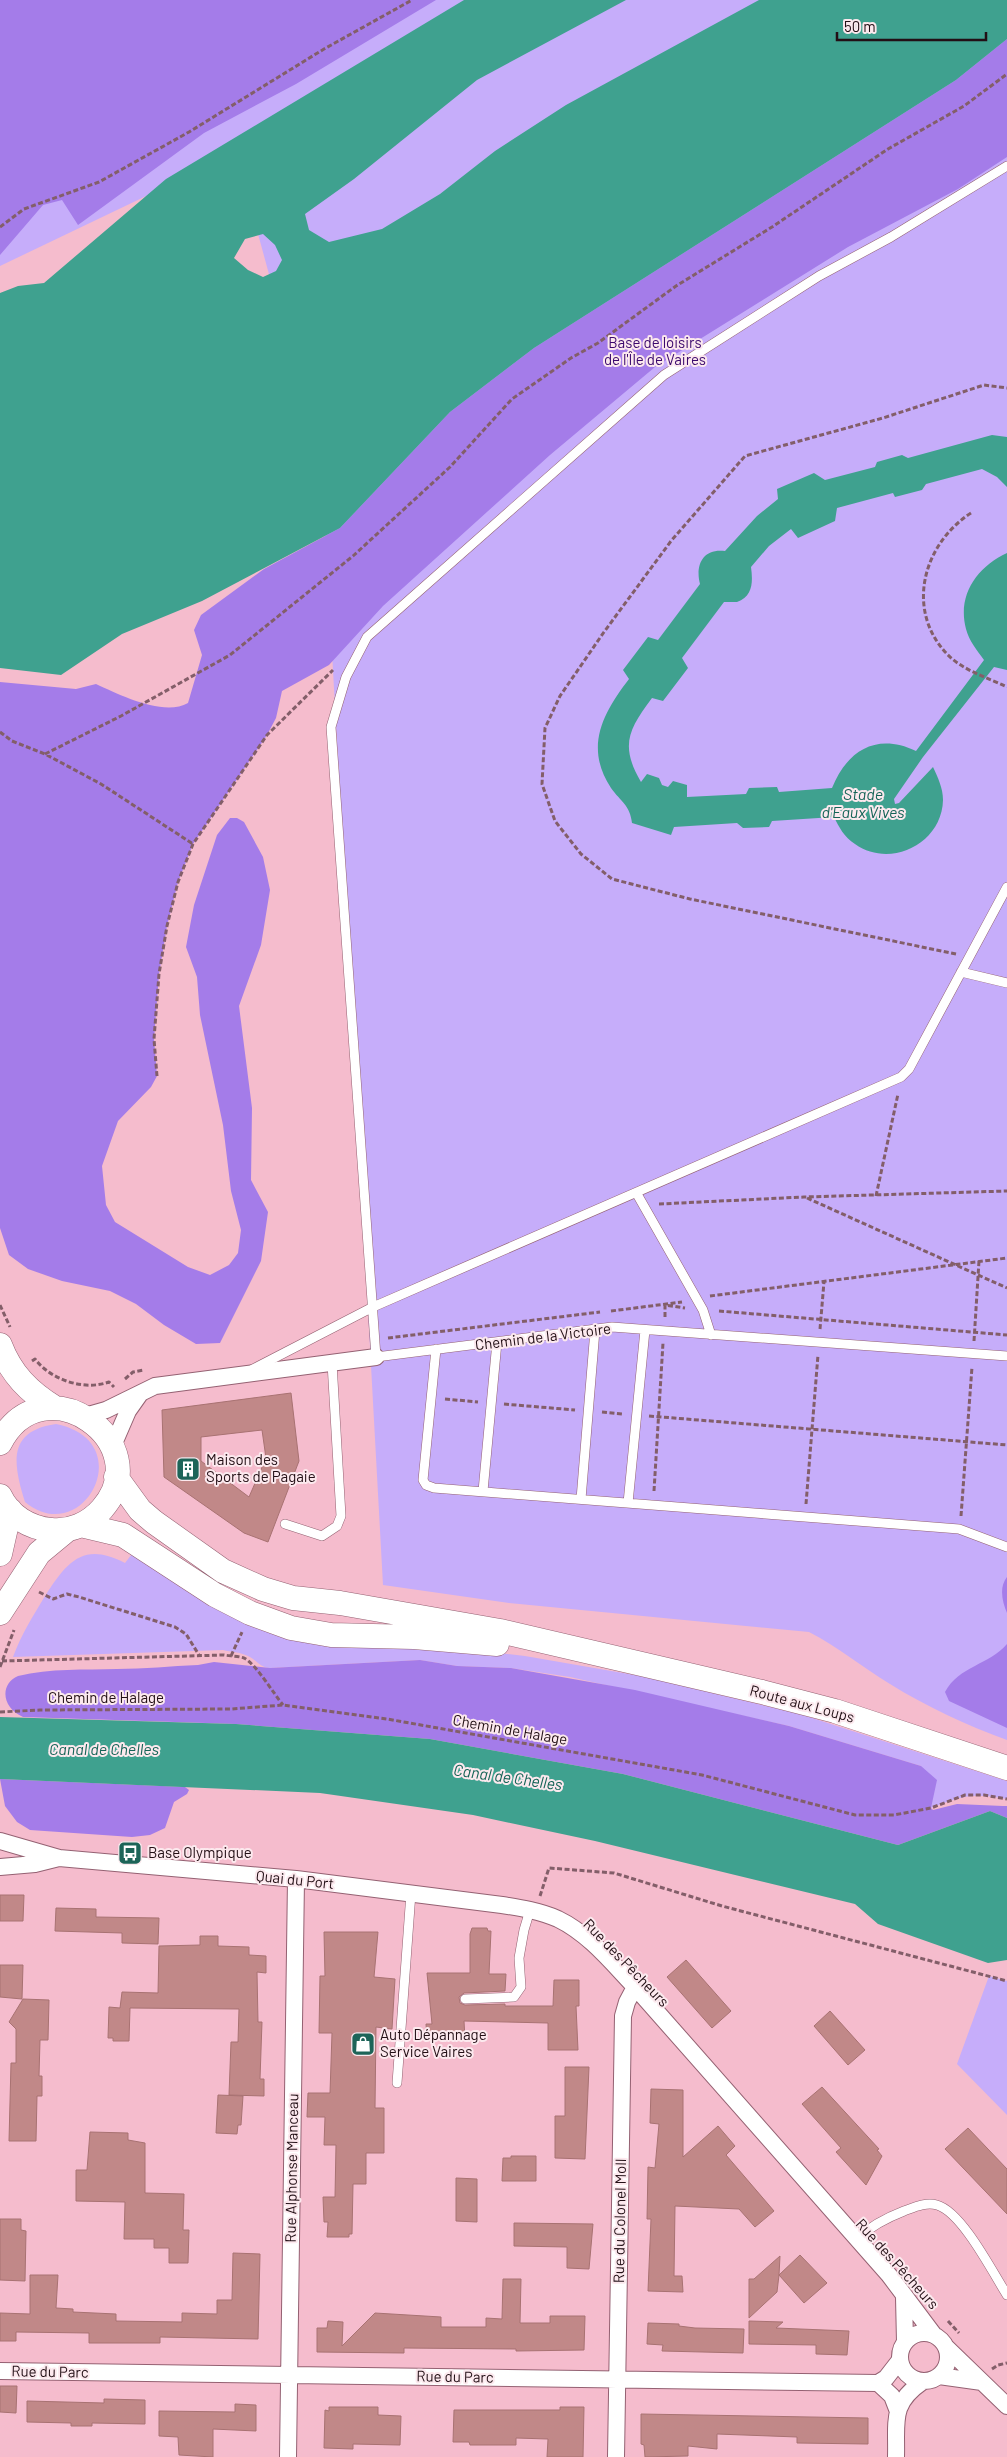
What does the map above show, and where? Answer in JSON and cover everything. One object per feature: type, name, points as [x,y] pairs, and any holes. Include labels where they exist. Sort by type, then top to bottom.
[{"type":"street","points":[[0,1345],[21,1382],[35,1396],[55,1408]]},
{"type":"street","name":"Chemin de la Victoire","points":[[85,1416],[106,1410],[155,1386],[376,1357]]},
{"type":"street","points":[[112,1448],[128,1411],[142,1392]]},
{"type":"street","points":[[1,1437],[31,1413],[55,1408],[68,1409],[85,1416],[102,1429],[116,1460],[116,1477],[105,1506],[98,1513],[39,1553],[8,1620]]},
{"type":"street","points":[[116,1477],[140,1510],[154,1522],[224,1570],[263,1589],[293,1598],[349,1604],[500,1631],[592,1653]]},
{"type":"street","points":[[5,1503],[22,1521],[36,1528],[52,1531],[75,1527],[123,1535],[215,1595],[250,1613],[291,1628],[331,1635],[414,1637],[592,1653]]},
{"type":"street","points":[[0,1554],[5,1503]]},
{"type":"street","name":"Route aux Loups","points":[[592,1653],[658,1667],[835,1711],[1007,1768]]},
{"type":"street","name":"Quai du Port","points":[[0,1840],[59,1858],[296,1879],[411,1893],[535,1904]]},
{"type":"street","name":"Quai du Port","points":[[0,1867],[35,1864],[59,1858]]},
{"type":"street","name":"Rue Alphonse Manceau","points":[[288,2457],[296,1879]]},
{"type":"street","name":"Rue des Pêcheurs","points":[[535,1904],[576,1930],[595,1945],[635,1987],[889,2274],[904,2297],[934,2335]]},
{"type":"street","name":"Rue du Colonel Moll","points":[[616,2457],[624,2016],[627,2002],[635,1987]]},
{"type":"street","name":"Rue des Pêcheurs","points":[[904,2297],[905,2342]]},
{"type":"street","points":[[896,2457],[897,2409],[892,2396],[878,2383],[886,2378],[900,2360],[902,2347],[905,2342],[918,2334],[934,2335],[1007,2406]]},
{"type":"street","points":[[939,2376],[948,2360],[946,2347]]},
{"type":"street","points":[[900,2360],[907,2375],[922,2382]]},
{"type":"street","name":"Rue du Parc","points":[[0,2371],[878,2383]]},
{"type":"street","points":[[897,2409],[910,2390],[922,2382],[939,2376],[982,2382]]},
{"type":"lane","points":[[376,1357],[332,727],[346,677],[367,637],[664,374],[811,280],[891,237],[1007,166]]},
{"type":"lane","points":[[244,1374],[373,1307],[637,1194],[902,1077],[1007,887]]},
{"type":"lane","points":[[961,972],[1007,983]]},
{"type":"lane","points":[[637,1194],[703,1310],[711,1334]]},
{"type":"lane","name":"Chemin de la Victoire","points":[[376,1357],[612,1327],[1007,1356]]},
{"type":"lane","points":[[581,1499],[595,1330]]},
{"type":"lane","points":[[628,1503],[645,1330]]},
{"type":"lane","points":[[483,1492],[497,1342]]},
{"type":"lane","points":[[436,1349],[424,1480],[426,1484],[434,1488],[960,1529],[1007,1547]]},
{"type":"lane","points":[[285,1524],[322,1536],[338,1526],[341,1516],[332,1363]]},
{"type":"lane","points":[[397,2083],[411,1893]]},
{"type":"lane","points":[[465,1999],[514,1997],[518,1994],[521,1987],[519,1958],[524,1930],[535,1904]]},
{"type":"lane","points":[[858,2238],[880,2221],[914,2207],[927,2204],[946,2208],[960,2221],[1007,2295]]},
{"type":"path","points":[[0,227],[24,209],[99,182],[189,132],[324,49],[412,0]]},
{"type":"path","points":[[44,754],[121,716],[230,655],[360,550],[450,467],[512,399],[571,358],[598,342],[676,286],[772,227],[888,149],[964,106],[1007,74]]},
{"type":"path","points":[[969,957],[690,899],[612,879],[581,854],[555,821],[542,784],[545,728],[560,696],[604,632],[671,541],[745,456],[884,418],[984,385],[1007,388]]},
{"type":"path","points":[[971,513],[957,522],[944,536],[927,567],[923,597],[927,620],[936,640],[948,655],[961,665],[1007,687]]},
{"type":"path","points":[[157,1076],[154,1039],[159,974],[167,926],[178,882],[193,844],[267,734],[334,669]]},
{"type":"path","points":[[0,732],[12,741],[44,754],[101,784],[193,844]]},
{"type":"path","points":[[876,1196],[902,1077]]},
{"type":"path","points":[[644,1205],[804,1197],[1007,1191]]},
{"type":"path","points":[[804,1197],[1007,1288]]},
{"type":"path","points":[[960,1529],[979,1261]]},
{"type":"path","points":[[805,1517],[824,1282]]},
{"type":"path","points":[[653,1505],[665,1305],[703,1310],[1007,1335]]},
{"type":"path","points":[[30,1362],[35,1359],[54,1376],[70,1382],[98,1387],[109,1382],[115,1387],[110,1391]]},
{"type":"path","points":[[431,1398],[1007,1445]]},
{"type":"path","points":[[32,1597],[40,1584]]},
{"type":"path","points":[[36,1590],[52,1599],[67,1594],[79,1596],[175,1627],[186,1634],[200,1656]]},
{"type":"path","points":[[0,1667],[7,1644],[8,1620]]},
{"type":"path","points":[[2,1661],[224,1655],[244,1658],[255,1666],[283,1705]]},
{"type":"path","name":"Chemin de Halage","points":[[0,1712],[231,1709],[283,1705],[387,1719],[702,1775],[855,1815],[894,1815],[931,1808],[965,1795],[984,1795],[1007,1800]]},
{"type":"path","points":[[535,1904],[549,1868],[614,1872],[722,1906],[1007,1981]]},
{"type":"path","points":[[535,1904],[546,1900]]},
{"type":"path","name":"Rue des Pêcheurs","points":[[945,2318],[965,2339]]},
{"type":"path","points":[[986,2361],[997,2374]]},
{"type":"green space","name":"Base de loisirs de l'Île de Vaires","points":[[0,0],[1007,0],[1007,1740],[932,1708],[890,1684],[809,1632],[509,1603],[383,1585],[322,469],[236,153],[0,266]]},
{"type":"green space","points":[[0,0],[436,0],[296,84],[204,133],[78,225],[62,200],[43,205],[0,255]]},
{"type":"green space","points":[[1007,39],[1007,157],[958,189],[848,247],[655,367],[550,455],[383,606],[329,665],[282,691],[276,718],[267,735],[193,844],[178,882],[167,926],[159,974],[154,1039],[157,1076],[151,1087],[118,1121],[102,1166],[106,1205],[115,1222],[188,1267],[210,1275],[229,1265],[238,1253],[241,1230],[231,1191],[223,1125],[200,1015],[197,977],[186,947],[194,905],[217,835],[230,818],[237,818],[244,822],[263,857],[270,890],[261,945],[239,1006],[252,1108],[251,1180],[268,1212],[261,1261],[220,1343],[196,1344],[164,1325],[136,1304],[110,1291],[62,1281],[28,1269],[9,1255],[0,1228],[0,682],[76,689],[96,684],[129,699],[155,706],[178,707],[188,703],[202,655],[194,630],[201,615],[264,569],[340,528],[450,412],[534,348],[956,80]]},
{"type":"green space","points":[[56,1424],[81,1434],[95,1450],[99,1469],[94,1487],[83,1503],[66,1512],[46,1513],[25,1502],[18,1474],[18,1451],[21,1441],[29,1434],[40,1428]]},
{"type":"green space","points":[[135,1550],[230,1613],[426,1645],[525,1656],[646,1677],[803,1715],[1007,1781],[1007,1799],[968,1796],[931,1808],[921,1766],[789,1726],[570,1677],[511,1668],[457,1666],[420,1660],[270,1668],[245,1655],[223,1650],[13,1657],[23,1633],[45,1596],[69,1565],[78,1558],[98,1554],[125,1563]]},
{"type":"green space","points":[[1007,1577],[1007,1613],[1002,1594],[1004,1581]]},
{"type":"green space","points":[[1007,1644],[1007,1728],[949,1701],[945,1692],[958,1676],[992,1657]]},
{"type":"green space","points":[[420,1660],[457,1666],[511,1668],[635,1690],[789,1726],[921,1766],[937,1780],[931,1808],[933,1810],[957,1804],[1007,1806],[1007,1818],[990,1811],[898,1845],[623,1774],[430,1739],[236,1724],[23,1717],[10,1708],[5,1696],[8,1684],[12,1680],[18,1676],[30,1673],[198,1665],[214,1662],[270,1668]]},
{"type":"green space","points":[[0,1779],[185,1787],[189,1790],[187,1794],[174,1802],[165,1828],[150,1835],[132,1837],[30,1830],[17,1822],[5,1806]]},
{"type":"green space","points":[[989,1976],[1007,1981],[1007,2115],[957,2064]]},
{"type":"water","points":[[464,0],[626,0],[477,80],[354,179],[305,214],[309,230],[329,242],[382,229],[440,194],[495,151],[566,105],[759,0],[1007,0],[1007,39],[956,80],[534,348],[450,412],[340,528],[202,601],[122,634],[61,675],[0,668],[0,293],[18,286],[44,283],[166,179]],"holes":[[[263,234],[275,245],[282,260],[276,271],[263,277],[248,270],[234,258],[245,239]]]},
{"type":"water","name":"Stade d'Eaux Vives","points":[[992,435],[1007,437],[1007,487],[997,477],[982,469],[926,484],[922,490],[895,497],[893,493],[837,508],[835,521],[798,538],[791,529],[769,546],[751,567],[752,583],[749,592],[737,602],[724,602],[682,658],[688,668],[663,701],[652,698],[632,729],[630,739],[630,758],[641,782],[647,774],[659,778],[662,785],[668,787],[673,781],[687,785],[687,797],[746,794],[749,788],[777,787],[779,792],[832,788],[846,764],[865,749],[876,745],[888,744],[916,751],[984,660],[967,633],[964,605],[967,594],[978,574],[996,559],[1007,553],[1007,670],[994,667],[923,757],[894,799],[895,804],[899,803],[933,767],[941,787],[943,800],[940,816],[934,829],[924,840],[912,848],[898,853],[883,854],[869,851],[848,838],[834,817],[772,821],[769,827],[743,828],[737,823],[674,827],[671,835],[632,823],[627,808],[611,788],[603,773],[598,744],[600,731],[611,705],[629,679],[623,670],[648,637],[658,640],[700,584],[699,570],[702,559],[711,552],[725,551],[757,516],[778,499],[777,489],[814,473],[825,480],[875,467],[877,462],[902,455],[908,458]]},
{"type":"water","name":"Canal de Chelles","points":[[0,1717],[236,1724],[430,1739],[623,1774],[898,1845],[990,1811],[1007,1818],[1007,1960],[988,1963],[878,1924],[855,1904],[595,1841],[473,1815],[320,1793],[0,1779]]},
{"type":"building","name":"Maison des Sports de Pagaie","points":[[291,1393],[299,1461],[268,1542],[244,1533],[164,1477],[162,1410]],"holes":[[[262,1430],[266,1458],[249,1497],[201,1461],[201,1437]]]},
{"type":"building","points":[[0,1895],[24,1895],[23,1921],[0,1921]]},
{"type":"building","points":[[56,1908],[96,1909],[96,1917],[159,1918],[158,1944],[122,1943],[122,1933],[55,1931]]},
{"type":"building","points":[[472,1928],[487,1928],[488,1931],[491,1931],[489,1974],[506,1974],[505,1991],[464,1993],[459,1997],[460,2003],[465,2005],[553,2006],[554,1980],[579,1980],[579,2006],[576,2006],[578,2050],[548,2050],[548,2023],[464,2021],[465,2039],[427,2040],[426,2024],[432,2024],[427,1973],[470,1973],[470,1934]]},
{"type":"building","points":[[324,1932],[378,1932],[374,1977],[395,1979],[392,2029],[376,2027],[375,2108],[384,2108],[384,2153],[366,2153],[366,2184],[353,2184],[352,2234],[349,2234],[349,2237],[327,2237],[328,2222],[324,2222],[323,2197],[335,2197],[336,2145],[324,2145],[325,2117],[307,2117],[308,2093],[330,2093],[332,2033],[319,2033],[320,1976],[325,1976]]},
{"type":"building","points":[[200,1936],[218,1936],[218,1946],[249,1947],[249,1955],[266,1956],[266,1973],[257,1972],[258,2022],[262,2022],[260,2079],[264,2079],[264,2096],[229,2095],[231,2042],[238,2042],[239,2009],[130,2008],[129,2041],[113,2041],[113,2038],[108,2038],[109,2007],[120,2008],[122,1992],[158,1993],[159,1946],[200,1945]]},
{"type":"building","points":[[686,1960],[731,2011],[712,2028],[667,1977]]},
{"type":"building","points":[[0,1965],[23,1965],[22,1999],[0,1997]]},
{"type":"building","points":[[23,1999],[49,2000],[48,2040],[40,2040],[39,2076],[42,2076],[42,2096],[37,2096],[36,2141],[9,2141],[11,2063],[16,2063],[16,2029],[9,2022]]},
{"type":"building","points":[[830,2011],[865,2050],[848,2065],[814,2026]]},
{"type":"building","points":[[565,2067],[589,2067],[585,2159],[555,2158],[555,2116],[565,2116]]},
{"type":"building","points":[[822,2087],[879,2149],[877,2150],[882,2156],[866,2185],[836,2152],[841,2148],[802,2104]]},
{"type":"building","points":[[651,2089],[683,2090],[683,2157],[718,2126],[735,2146],[726,2155],[774,2211],[755,2227],[739,2209],[675,2206],[674,2276],[682,2276],[683,2292],[648,2291],[651,2219],[647,2219],[648,2167],[655,2168],[659,2124],[650,2123]]},
{"type":"building","points":[[218,2095],[243,2096],[241,2125],[238,2125],[237,2134],[216,2133]]},
{"type":"building","points":[[968,2128],[1007,2169],[1007,2214],[945,2149]]},
{"type":"building","points":[[90,2132],[128,2133],[128,2140],[145,2143],[145,2193],[184,2194],[183,2230],[189,2230],[188,2263],[169,2263],[169,2248],[154,2248],[154,2239],[124,2239],[125,2202],[76,2201],[76,2170],[87,2170]]},
{"type":"building","points":[[511,2156],[536,2156],[536,2181],[502,2181],[503,2158],[511,2158]]},
{"type":"building","points":[[456,2178],[477,2179],[477,2222],[456,2221]]},
{"type":"building","points":[[0,2219],[21,2219],[21,2230],[26,2231],[25,2281],[0,2280]]},
{"type":"building","points":[[514,2223],[593,2224],[589,2269],[567,2268],[567,2247],[514,2246]]},
{"type":"building","points":[[233,2253],[260,2254],[258,2339],[160,2337],[160,2343],[89,2343],[89,2333],[16,2332],[16,2341],[0,2341],[0,2313],[30,2314],[30,2275],[58,2275],[56,2308],[73,2309],[73,2312],[116,2314],[116,2321],[182,2322],[182,2313],[217,2314],[217,2300],[232,2300]]},
{"type":"building","points":[[800,2255],[827,2283],[804,2303],[779,2275]]},
{"type":"building","points":[[780,2256],[777,2292],[749,2318],[749,2279],[754,2279]]},
{"type":"building","points":[[503,2279],[521,2279],[520,2323],[550,2323],[550,2316],[585,2316],[584,2350],[516,2351],[516,2349],[404,2348],[404,2353],[317,2352],[317,2328],[327,2328],[328,2321],[343,2322],[342,2346],[375,2313],[441,2317],[441,2327],[486,2327],[486,2318],[502,2319]]},
{"type":"building","points":[[749,2321],[783,2322],[776,2328],[849,2331],[847,2355],[816,2354],[816,2345],[749,2344]]},
{"type":"building","points":[[648,2323],[679,2324],[679,2326],[695,2328],[744,2329],[743,2353],[662,2351],[663,2345],[647,2344]]},
{"type":"building","points":[[0,2386],[17,2386],[16,2413],[0,2412]]},
{"type":"building","points":[[104,2399],[145,2400],[145,2424],[92,2423],[92,2426],[71,2426],[71,2423],[27,2422],[27,2401],[104,2403]]},
{"type":"building","points":[[235,2404],[256,2405],[256,2431],[213,2429],[213,2457],[179,2455],[178,2437],[159,2436],[159,2411],[235,2412]]},
{"type":"building","points":[[329,2407],[378,2407],[378,2415],[401,2416],[400,2445],[353,2444],[353,2449],[324,2448],[325,2410],[329,2411]]},
{"type":"building","points":[[560,2407],[584,2407],[583,2457],[547,2457],[548,2439],[516,2438],[516,2445],[470,2445],[469,2442],[453,2442],[454,2410],[560,2410]]},
{"type":"building","points":[[641,2414],[868,2418],[868,2444],[797,2443],[797,2437],[717,2434],[717,2449],[688,2446],[688,2456],[645,2457],[644,2445],[641,2444]]},
{"type":"place","name":"Maison des Sports de Pagaie","points":[[188,1469]]},
{"type":"place","name":"Base Olympique","points":[[130,1853]]},
{"type":"place","name":"Auto Dépannage Service Vaires","points":[[363,2044]]}]
